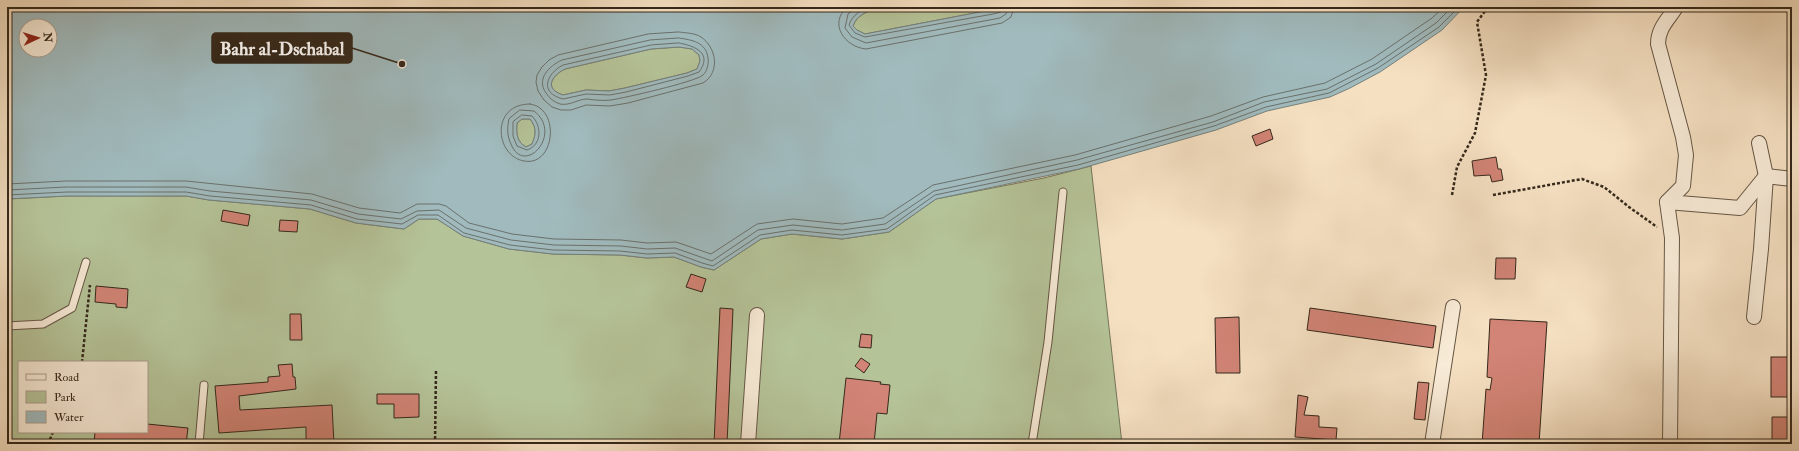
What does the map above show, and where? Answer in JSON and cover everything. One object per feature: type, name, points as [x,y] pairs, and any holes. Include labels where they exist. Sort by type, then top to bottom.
[{"type":"street","points":[[1667,202],[1683,186],[1686,155],[1675,104],[1658,44],[1658,38],[1664,23],[1676,7]]},
{"type":"street","points":[[1754,317],[1761,249],[1766,176],[1759,143]]},
{"type":"street","points":[[1667,202],[1740,208],[1766,176]]},
{"type":"street","points":[[1766,176],[1792,179]]},
{"type":"street","points":[[1667,202],[1672,238],[1670,444]]},
{"type":"street","points":[[1432,444],[1452,307]]},
{"type":"street","points":[[748,444],[757,315]]},
{"type":"lane","points":[[1032,444],[1048,342],[1063,192]]},
{"type":"lane","points":[[7,326],[43,324],[72,308],[86,262]]},
{"type":"lane","points":[[199,444],[204,385]]},
{"type":"path","points":[[1452,195],[1457,167],[1476,133],[1486,75],[1477,22],[1488,7]]},
{"type":"path","points":[[1493,195],[1582,180],[1604,187],[1672,238]]},
{"type":"path","points":[[82,361],[90,282]]},
{"type":"path","points":[[435,444],[436,370]]},
{"type":"path","points":[[48,444],[53,433]]},
{"type":"green space","points":[[886,7],[1006,7],[865,34],[853,26],[858,18],[866,12]]},
{"type":"green space","points":[[679,47],[692,49],[699,55],[700,61],[697,69],[687,73],[609,91],[586,90],[563,95],[553,89],[552,86],[553,79],[556,75],[565,69],[651,49]]},
{"type":"green space","points":[[522,119],[530,119],[535,128],[532,144],[526,147],[521,143],[517,134],[517,123]]},
{"type":"green space","points":[[1091,166],[1122,444],[7,444],[7,199],[67,196],[186,196],[209,200],[310,209],[356,223],[404,229],[419,219],[437,219],[463,236],[509,249],[553,254],[620,255],[647,258],[674,257],[714,270],[761,239],[792,234],[842,239],[889,232],[936,199],[1044,178]]},
{"type":"water","points":[[7,7],[886,7],[866,12],[858,18],[853,26],[865,34],[1006,7],[1464,7],[1442,30],[1380,72],[1330,97],[1267,111],[1216,130],[1079,169],[936,199],[889,232],[842,239],[792,234],[761,239],[714,270],[674,257],[647,258],[620,255],[553,254],[509,249],[463,236],[437,219],[419,219],[404,229],[356,223],[310,209],[209,200],[186,196],[67,196],[7,199]],"holes":[[[679,47],[692,49],[699,55],[700,61],[697,69],[687,73],[609,91],[586,90],[563,95],[553,89],[552,86],[553,79],[556,75],[565,69],[651,49]],[[522,119],[530,119],[534,125],[535,131],[532,144],[526,147],[521,143],[517,134],[517,123]]]},
{"type":"building","points":[[1270,129],[1273,139],[1256,146],[1252,136]]},
{"type":"building","points":[[1496,157],[1498,169],[1501,169],[1503,180],[1492,182],[1490,175],[1474,176],[1472,161]]},
{"type":"building","points":[[223,210],[250,215],[248,226],[221,221]]},
{"type":"building","points":[[280,220],[298,221],[297,232],[279,231]]},
{"type":"building","points":[[1496,258],[1516,258],[1515,279],[1495,279]]},
{"type":"building","points":[[691,274],[706,279],[702,292],[686,287]]},
{"type":"building","points":[[96,286],[128,289],[127,308],[116,307],[116,304],[95,302]]},
{"type":"building","points":[[720,308],[733,309],[727,444],[714,444]]},
{"type":"building","points":[[1310,308],[1436,326],[1433,348],[1307,330]]},
{"type":"building","points":[[290,314],[301,314],[302,340],[290,340]]},
{"type":"building","points":[[1239,317],[1240,373],[1216,373],[1215,318]]},
{"type":"building","points":[[1490,319],[1547,322],[1539,444],[1482,444],[1486,389],[1490,390],[1492,378],[1487,377]]},
{"type":"building","points":[[861,334],[872,335],[871,348],[859,347]]},
{"type":"building","points":[[1771,357],[1792,357],[1792,397],[1771,397]]},
{"type":"building","points":[[861,358],[870,364],[864,373],[855,366]]},
{"type":"building","points":[[292,364],[296,389],[239,396],[240,410],[332,405],[334,444],[306,444],[306,427],[219,433],[215,386],[268,382],[268,377],[280,376],[278,365]]},
{"type":"building","points":[[846,378],[881,382],[880,384],[890,385],[887,414],[877,413],[874,444],[839,444]]},
{"type":"building","points":[[1418,382],[1429,383],[1425,420],[1414,419]]},
{"type":"building","points":[[377,394],[419,394],[419,417],[394,418],[394,404],[377,404]]},
{"type":"building","points":[[1298,395],[1308,397],[1304,415],[1319,416],[1319,427],[1337,428],[1336,440],[1295,437]]},
{"type":"building","points":[[1772,417],[1792,417],[1791,444],[1772,444]]},
{"type":"building","points":[[148,424],[188,428],[186,444],[94,444],[95,433],[148,433]]},
{"type":"place","name":"Bahr al-Dschabal","points":[[402,64]]}]
